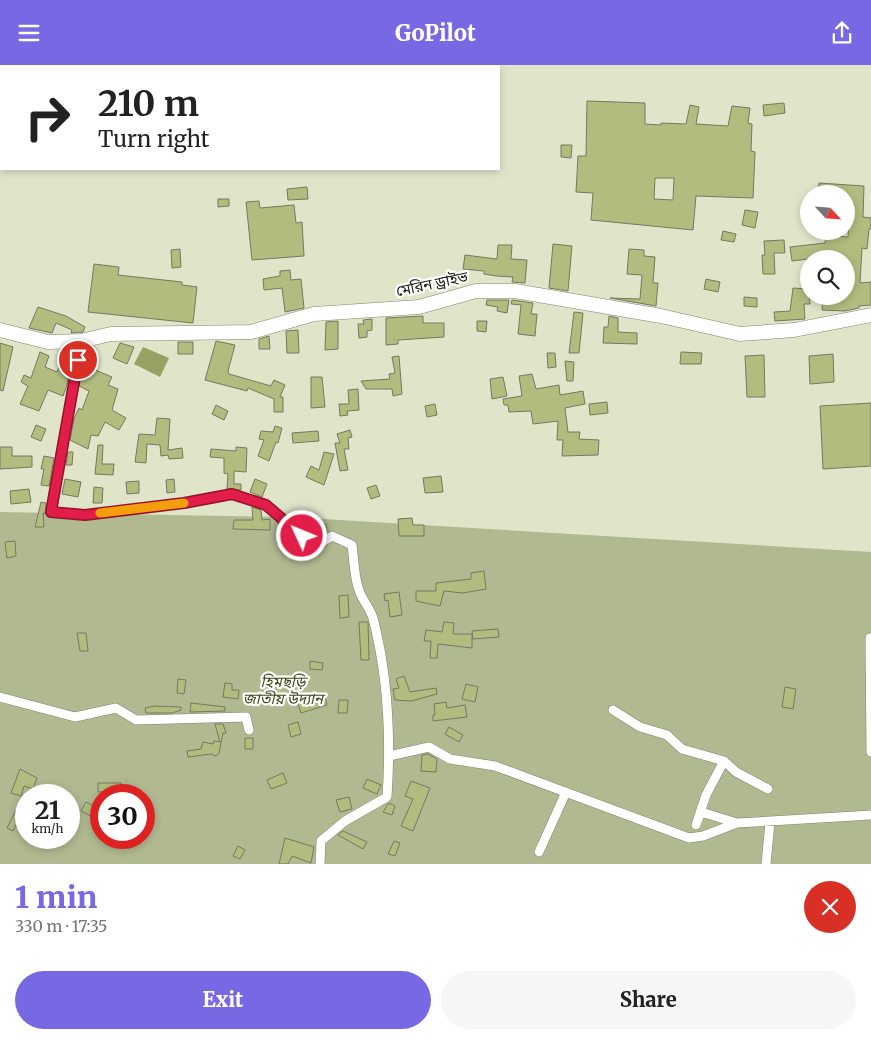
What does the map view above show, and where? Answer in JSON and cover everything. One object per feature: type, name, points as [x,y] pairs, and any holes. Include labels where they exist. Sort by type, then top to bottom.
[{"type":"main road","name":"মেরিন ড্রাইভ","points":[[0,330],[48,342],[81,341],[111,334],[251,332],[314,314],[419,307],[476,291],[515,291],[661,316],[740,334],[794,330],[871,315]]},
{"type":"street","points":[[81,341],[51,512],[85,515],[184,503],[232,494],[266,505],[302,536],[321,543],[332,536],[352,545],[358,590],[372,615],[388,709],[390,756],[387,797],[345,821],[320,841],[320,864]]},
{"type":"street","points":[[870,638],[871,752]]},
{"type":"street","points":[[0,697],[76,717],[116,708],[136,720],[246,717],[249,730]]},
{"type":"street","points":[[613,710],[640,727],[668,735],[682,749],[724,761],[736,772],[768,789]]},
{"type":"street","points":[[390,756],[429,747],[450,759],[495,766],[689,838],[703,836],[737,823]]},
{"type":"street","points":[[696,825],[706,795],[724,761]]},
{"type":"street","points":[[539,852],[566,792]]},
{"type":"street","points":[[701,812],[737,823],[770,823],[871,815]]},
{"type":"street","points":[[766,864],[770,823]]},
{"type":"green space","name":"হিমছড়ি জাতীয় উদ্যান","points":[[0,512],[290,517],[871,552],[871,864],[0,864]]},
{"type":"shaded area","points":[[143,347],[169,358],[160,377],[134,364]]},
{"type":"building","points":[[587,101],[645,103],[645,124],[661,125],[661,123],[686,124],[690,105],[699,107],[696,124],[728,126],[732,106],[750,108],[748,123],[752,124],[751,151],[755,152],[753,198],[696,196],[693,230],[591,220],[593,193],[576,192],[578,156],[586,156]],"holes":[[[655,178],[674,178],[673,200],[654,199]]]},
{"type":"building","points":[[784,103],[785,113],[764,116],[763,105]]},
{"type":"building","points":[[561,145],[572,145],[571,158],[561,157]]},
{"type":"building","points":[[819,183],[849,185],[819,185]]},
{"type":"building","points":[[855,185],[864,186],[863,217],[871,218],[871,229],[869,229],[867,249],[862,248],[860,283],[871,282],[871,305],[859,306],[859,308],[845,311],[822,310],[822,305],[855,305],[855,250],[800,250],[800,260],[792,261],[790,247],[825,243],[825,240],[855,240]]},
{"type":"building","points":[[307,187],[308,199],[288,200],[287,189]]},
{"type":"building","points":[[218,199],[229,199],[229,206],[218,207]]},
{"type":"building","points":[[259,201],[260,208],[294,205],[296,223],[302,222],[304,256],[252,260],[246,202]]},
{"type":"building","points":[[745,210],[758,212],[755,228],[742,225]]},
{"type":"building","points":[[723,231],[736,234],[734,242],[721,240]]},
{"type":"building","points":[[784,240],[785,253],[774,253],[775,274],[763,274],[762,255],[765,255],[764,241]]},
{"type":"building","points":[[553,244],[572,246],[568,291],[549,288]]},
{"type":"building","points":[[498,245],[512,245],[511,259],[527,260],[525,283],[512,282],[513,277],[496,276],[484,274],[484,271],[463,269],[465,255],[497,259]]},
{"type":"building","points":[[180,249],[181,267],[172,268],[171,250]]},
{"type":"building","points":[[629,249],[644,250],[644,256],[655,257],[653,283],[658,283],[656,306],[610,298],[640,299],[642,275],[627,274]]},
{"type":"building","points":[[94,264],[119,267],[118,275],[182,282],[182,285],[197,287],[193,323],[88,312]]},
{"type":"building","points":[[290,270],[291,280],[301,279],[304,308],[285,312],[282,288],[264,290],[263,279],[280,276],[280,271]]},
{"type":"building","points":[[706,279],[720,282],[718,292],[704,289]]},
{"type":"building","points":[[793,288],[800,288],[800,305],[804,305],[805,319],[775,321],[774,312],[790,311]]},
{"type":"building","points":[[744,297],[757,298],[757,307],[744,306]]},
{"type":"building","points":[[487,300],[509,300],[507,313],[497,311],[498,307],[486,305]]},
{"type":"building","points":[[512,300],[533,303],[531,314],[537,314],[535,336],[518,334],[521,305],[511,304]]},
{"type":"building","points":[[38,307],[66,316],[85,327],[83,332],[71,333],[72,330],[56,323],[52,333],[29,328]]},
{"type":"building","points":[[574,312],[583,313],[579,353],[569,353]]},
{"type":"building","points":[[423,316],[423,323],[444,323],[444,337],[398,340],[398,344],[386,345],[386,318]]},
{"type":"building","points":[[609,316],[618,318],[618,332],[637,333],[637,344],[603,343],[604,327],[608,327]]},
{"type":"building","points":[[372,319],[372,330],[367,331],[367,337],[359,338],[358,324],[364,324],[363,320]]},
{"type":"building","points":[[338,321],[338,349],[325,350],[326,322]]},
{"type":"building","points":[[477,321],[487,321],[486,332],[477,331]]},
{"type":"building","points":[[298,330],[299,353],[287,353],[286,331]]},
{"type":"building","points":[[269,336],[270,349],[259,349],[259,339]]},
{"type":"building","points":[[216,341],[235,345],[228,371],[229,374],[271,386],[274,380],[285,385],[280,397],[283,397],[283,412],[274,412],[274,399],[248,388],[247,391],[205,380]]},
{"type":"building","points":[[178,342],[193,342],[193,354],[178,354]]},
{"type":"building","points":[[0,343],[13,347],[3,391],[0,390]]},
{"type":"building","points":[[120,343],[134,347],[127,364],[113,358]]},
{"type":"building","points":[[66,350],[73,350],[67,385],[63,396],[48,390],[39,411],[20,404],[28,386],[21,382],[24,375],[31,378],[40,352],[49,356],[45,367],[57,372]]},
{"type":"building","points":[[681,352],[702,353],[701,364],[680,364]]},
{"type":"building","points":[[547,353],[555,353],[556,367],[548,368]]},
{"type":"building","points":[[833,354],[834,382],[810,384],[809,356]]},
{"type":"building","points":[[764,355],[765,397],[747,397],[745,356]]},
{"type":"building","points":[[399,356],[402,394],[393,396],[392,389],[366,389],[361,381],[390,379],[389,374],[395,373],[392,357]]},
{"type":"building","points":[[565,361],[574,362],[573,381],[567,381]]},
{"type":"building","points":[[83,365],[112,377],[108,385],[118,389],[112,410],[126,418],[119,430],[105,422],[98,436],[91,435],[88,449],[70,440],[74,419],[79,408],[82,410],[89,391],[79,386]]},
{"type":"building","points":[[532,374],[536,389],[559,385],[560,395],[583,391],[585,404],[565,408],[568,432],[580,432],[579,439],[599,440],[598,455],[562,456],[563,440],[557,440],[558,421],[533,424],[531,411],[509,412],[508,405],[504,405],[503,399],[522,396],[519,376]]},
{"type":"building","points":[[311,377],[322,377],[325,407],[311,408]]},
{"type":"building","points":[[503,377],[507,396],[492,399],[490,379]]},
{"type":"building","points":[[358,389],[359,410],[347,411],[348,415],[340,416],[339,404],[349,404],[348,390]]},
{"type":"building","points":[[607,402],[608,413],[590,415],[589,404]]},
{"type":"building","points":[[871,403],[871,466],[823,469],[820,406]]},
{"type":"building","points":[[435,404],[437,415],[427,417],[425,406]]},
{"type":"building","points":[[216,405],[228,411],[224,420],[212,414]]},
{"type":"building","points":[[157,418],[170,419],[168,450],[182,448],[183,458],[169,459],[168,455],[161,456],[160,445],[147,444],[146,463],[135,462],[139,434],[155,435]]},
{"type":"building","points":[[36,425],[46,429],[41,441],[31,437]]},
{"type":"building","points":[[275,426],[282,428],[278,443],[276,442],[269,461],[258,456],[264,440],[259,439],[261,431],[273,432]]},
{"type":"building","points":[[350,430],[352,437],[348,438],[349,449],[344,449],[348,470],[340,471],[335,443],[340,443],[337,434]]},
{"type":"building","points":[[318,431],[319,441],[293,443],[292,433]]},
{"type":"building","points":[[98,445],[103,445],[102,464],[114,464],[113,475],[95,474]]},
{"type":"building","points":[[0,447],[12,447],[12,456],[32,456],[32,467],[0,469]]},
{"type":"building","points":[[236,447],[247,448],[246,472],[234,471],[234,484],[241,484],[241,490],[227,489],[228,474],[224,473],[224,458],[210,457],[211,449],[236,451]]},
{"type":"building","points":[[68,452],[73,452],[72,465],[66,465]]},
{"type":"building","points":[[324,452],[334,454],[324,485],[306,477],[311,466],[319,470]]},
{"type":"building","points":[[44,456],[54,458],[49,486],[41,485],[44,469],[41,469]]},
{"type":"building","points":[[441,476],[443,492],[425,493],[423,478]]},
{"type":"building","points":[[65,479],[81,482],[78,497],[62,494]]},
{"type":"building","points":[[174,479],[175,492],[167,493],[166,480]]},
{"type":"building","points":[[255,479],[267,484],[262,497],[250,492]]},
{"type":"building","points":[[139,481],[139,493],[127,494],[126,482]]},
{"type":"building","points":[[376,485],[380,496],[371,499],[367,488]]},
{"type":"building","points":[[94,487],[103,488],[102,503],[93,503]]},
{"type":"building","points":[[29,489],[31,502],[11,504],[10,491]]},
{"type":"building","points":[[41,502],[46,503],[45,514],[43,513],[44,527],[35,527]]},
{"type":"building","points":[[252,507],[261,510],[262,520],[270,519],[270,530],[233,529],[234,520],[253,520]]},
{"type":"building","points":[[412,518],[413,525],[424,525],[424,536],[399,536],[398,519]]},
{"type":"building","points":[[326,524],[327,532],[320,536],[315,534],[314,525]]},
{"type":"building","points":[[15,541],[16,556],[7,558],[5,542]]},
{"type":"building","points":[[484,571],[486,589],[463,593],[444,591],[440,606],[416,601],[416,591],[436,591],[436,583],[471,579],[471,573]]},
{"type":"building","points":[[399,592],[402,615],[390,617],[388,600],[385,601],[384,594]]},
{"type":"building","points":[[348,595],[349,617],[340,618],[339,596]]},
{"type":"building","points":[[359,622],[368,622],[369,660],[361,660]]},
{"type":"building","points":[[444,622],[454,623],[453,634],[472,634],[472,648],[438,644],[437,658],[430,658],[431,641],[424,641],[426,630],[442,632]]},
{"type":"building","points":[[498,629],[499,637],[473,639],[472,631]]},
{"type":"building","points":[[77,633],[86,633],[88,651],[80,651]]},
{"type":"building","points":[[310,661],[323,663],[322,670],[310,669]]},
{"type":"building","points":[[404,676],[410,692],[436,688],[437,694],[411,701],[395,700],[393,689],[399,688],[396,679]]},
{"type":"building","points":[[178,679],[186,680],[184,694],[177,693]]},
{"type":"building","points":[[225,683],[232,684],[232,690],[239,690],[238,699],[223,697]]},
{"type":"building","points":[[466,684],[478,687],[475,702],[462,699]]},
{"type":"building","points":[[785,687],[796,689],[793,709],[782,707]]},
{"type":"building","points":[[324,693],[327,705],[301,713],[297,701]]},
{"type":"building","points":[[339,700],[348,700],[347,713],[338,713]]},
{"type":"building","points":[[446,702],[447,708],[465,705],[467,717],[433,721],[433,715],[435,715],[434,704]]},
{"type":"building","points":[[191,703],[225,707],[225,711],[190,712]]},
{"type":"building","points":[[155,706],[181,707],[181,710],[172,713],[146,713],[145,708]]},
{"type":"building","points":[[298,722],[301,734],[291,737],[288,725]]},
{"type":"building","points":[[215,724],[223,724],[226,733],[223,733],[219,753],[216,756],[211,754],[188,757],[187,751],[201,749],[203,742],[213,744],[214,741],[220,742]]},
{"type":"building","points":[[449,727],[463,735],[459,742],[445,734]]},
{"type":"building","points":[[245,738],[253,738],[253,749],[245,749]]},
{"type":"building","points":[[428,754],[437,759],[436,772],[421,771],[422,755]]},
{"type":"building","points":[[20,769],[37,778],[35,784],[15,784],[15,794],[11,793]]},
{"type":"building","points":[[283,773],[287,783],[271,789],[267,780]]},
{"type":"building","points":[[367,779],[381,785],[377,794],[363,788]]},
{"type":"building","points":[[411,781],[430,788],[413,831],[401,826],[413,799],[405,796]]},
{"type":"building","points":[[98,783],[121,783],[121,784]]},
{"type":"building","points":[[349,797],[352,809],[340,812],[336,800]]},
{"type":"building","points":[[86,802],[90,804],[90,816],[81,811]]},
{"type":"building","points":[[389,803],[395,806],[392,815],[383,812]]},
{"type":"building","points":[[15,812],[15,827],[13,831],[7,828]]},
{"type":"building","points":[[343,831],[367,842],[363,849],[338,835]]},
{"type":"building","points":[[285,838],[314,847],[311,863],[292,856],[288,864],[279,864]]},
{"type":"building","points":[[394,841],[400,843],[395,856],[388,854]]},
{"type":"building","points":[[238,846],[245,850],[240,859],[233,856]]},
{"type":"slow traffic","points":[[100,513],[184,503]]},
{"type":"route","points":[[78,360],[51,512],[85,515],[184,503],[232,494],[266,505],[282,516],[302,536]]}]
